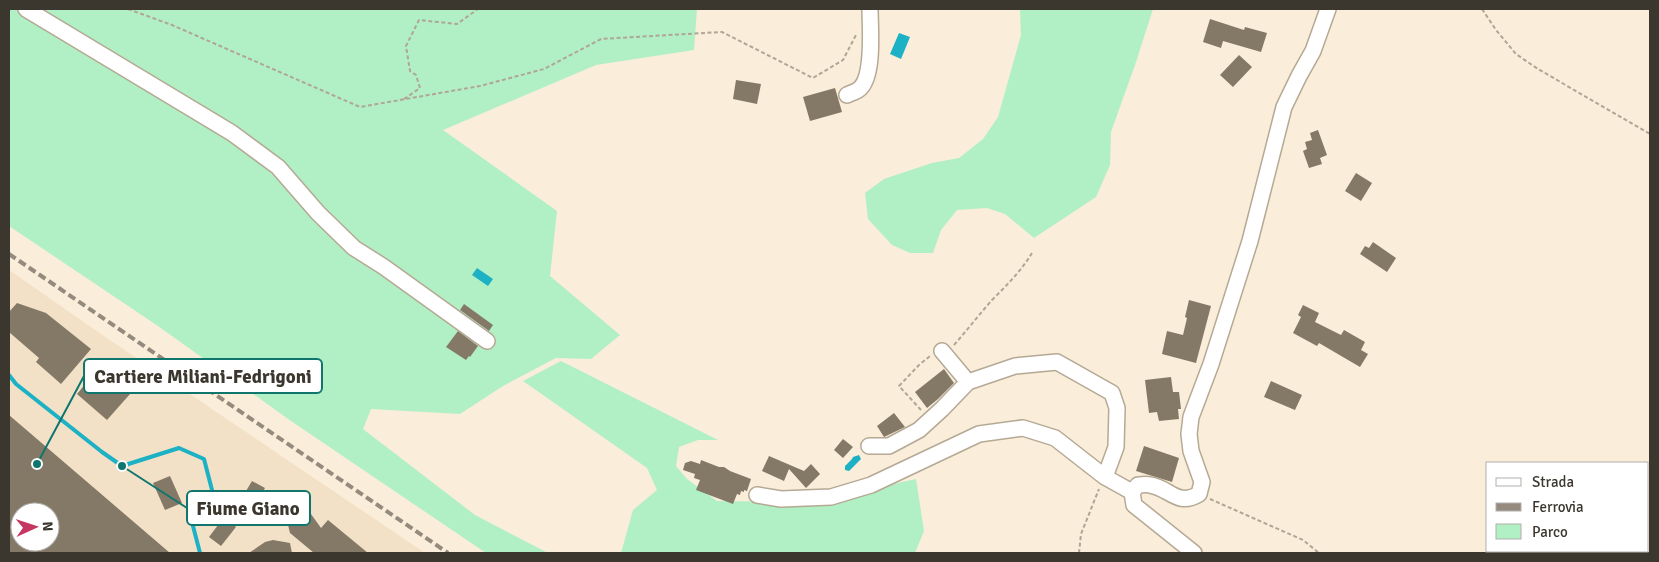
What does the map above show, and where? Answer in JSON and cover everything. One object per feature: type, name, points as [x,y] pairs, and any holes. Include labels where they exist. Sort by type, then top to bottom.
[{"type":"street","points":[[26,9],[232,133],[278,167],[318,213],[354,248],[384,266],[487,341]]},
{"type":"street","points":[[847,95],[860,90],[866,79],[871,54],[870,9]]},
{"type":"street","points":[[1194,553],[1134,505],[1132,492],[1138,484],[1151,485],[1175,497],[1190,499],[1199,494],[1202,482],[1192,451],[1189,434],[1192,416],[1211,364],[1250,241],[1284,107],[1299,76],[1314,52],[1328,9]]},
{"type":"street","points":[[942,351],[968,382]]},
{"type":"street","points":[[869,446],[889,446],[919,430],[968,382],[1015,366],[1057,362],[1112,393],[1118,408],[1116,447],[1105,477]]},
{"type":"street","points":[[757,495],[780,499],[831,497],[871,485],[979,434],[1023,428],[1055,438],[1105,477],[1132,492]]},
{"type":"path","points":[[128,9],[172,25],[360,106],[480,86],[544,69],[601,39],[722,32],[813,78],[843,60],[860,26]]},
{"type":"path","points":[[404,99],[420,88],[416,75],[410,71],[406,46],[419,20],[457,24],[478,9]]},
{"type":"path","points":[[1482,9],[1516,54],[1538,69],[1650,134]]},
{"type":"path","points":[[929,420],[899,386],[932,354],[953,346],[1025,265],[1032,253]]},
{"type":"path","points":[[1079,553],[1082,534],[1097,492],[1105,477]]},
{"type":"path","points":[[1199,494],[1303,540],[1319,553]]},
{"type":"shaded area","points":[[9,270],[98,332],[425,553],[9,553]]},
{"type":"green space","points":[[9,9],[697,9],[694,50],[596,65],[443,130],[557,211],[550,276],[620,335],[591,359],[556,358],[503,386],[460,414],[371,409],[363,429],[475,515],[548,553],[486,553],[291,421],[158,326],[9,226]]},
{"type":"green space","points":[[1020,9],[1153,9],[1111,132],[1110,165],[1096,197],[1034,238],[1005,214],[987,208],[957,210],[941,230],[933,253],[910,253],[892,245],[868,219],[865,193],[884,179],[932,163],[959,158],[983,139],[998,117],[1021,35]]},
{"type":"green space","points":[[561,361],[718,440],[698,440],[679,447],[676,466],[687,479],[717,501],[809,502],[916,479],[924,531],[915,553],[621,553],[633,510],[657,490],[647,468],[523,381]]},
{"type":"water","points":[[899,33],[910,37],[901,59],[890,54]]},
{"type":"water","points":[[477,268],[493,279],[488,286],[472,275]]},
{"type":"water","points":[[859,455],[861,459],[849,471],[845,470],[845,466],[853,457]]},
{"type":"building","points":[[1210,19],[1244,30],[1245,27],[1267,33],[1261,52],[1223,41],[1221,48],[1203,42]]},
{"type":"building","points":[[1239,55],[1252,67],[1233,87],[1220,75]]},
{"type":"building","points":[[736,80],[761,84],[757,104],[733,99]]},
{"type":"building","points":[[835,88],[842,112],[810,121],[803,97]]},
{"type":"building","points":[[1318,130],[1327,155],[1320,158],[1322,164],[1309,168],[1303,151],[1307,149],[1305,142],[1312,140],[1310,133]]},
{"type":"building","points":[[1356,173],[1372,183],[1361,201],[1345,191]]},
{"type":"building","points":[[1373,242],[1396,258],[1387,272],[1360,254],[1365,246],[1369,248]]},
{"type":"building","points":[[1189,300],[1211,306],[1196,363],[1162,354],[1167,331],[1183,335]]},
{"type":"building","points":[[17,303],[46,313],[91,349],[61,384],[36,362],[39,358],[9,332],[9,312]]},
{"type":"building","points":[[464,304],[493,325],[489,331],[460,310]]},
{"type":"building","points":[[1303,305],[1319,313],[1315,322],[1341,335],[1344,330],[1365,342],[1361,350],[1368,354],[1360,367],[1319,343],[1317,346],[1293,333],[1301,317],[1298,315]]},
{"type":"building","points":[[458,331],[478,346],[466,360],[446,347]]},
{"type":"building","points":[[107,358],[138,385],[107,420],[77,394]]},
{"type":"building","points":[[944,369],[954,383],[927,408],[915,392]]},
{"type":"building","points":[[1171,377],[1173,392],[1179,392],[1181,409],[1178,409],[1179,419],[1159,421],[1157,412],[1149,413],[1145,380]]},
{"type":"building","points":[[1271,381],[1302,395],[1295,410],[1264,397]]},
{"type":"building","points":[[894,413],[905,427],[884,437],[877,426]]},
{"type":"building","points":[[9,415],[170,553],[9,553]]},
{"type":"building","points":[[843,439],[853,447],[843,458],[834,450]]},
{"type":"building","points":[[1144,446],[1179,458],[1172,482],[1136,471]]},
{"type":"building","points":[[769,456],[804,471],[811,464],[820,474],[806,488],[789,469],[784,481],[762,471]]},
{"type":"building","points":[[701,460],[724,467],[751,479],[747,491],[741,491],[740,495],[737,494],[733,504],[696,490],[700,480],[694,478],[695,474],[683,470],[685,463],[691,461],[700,464]]},
{"type":"building","points":[[170,476],[182,503],[165,510],[153,483]]},
{"type":"building","points":[[252,481],[265,488],[253,509],[240,501]]},
{"type":"building","points":[[302,511],[311,514],[321,528],[328,520],[368,553],[314,553],[290,533],[289,520],[292,515]]},
{"type":"building","points":[[224,517],[236,527],[221,546],[209,537]]},
{"type":"building","points":[[273,540],[290,543],[292,553],[249,553],[265,542]]},
{"type":"waterway","points":[[9,375],[16,384],[122,466],[179,448],[204,459],[212,490],[193,526],[200,553]]},
{"type":"railway","points":[[9,254],[448,553]]},
{"type":"place","name":"Cartiere Miliani-Fedrigoni","points":[[37,464]]},
{"type":"place","name":"Fiume Giano","points":[[122,466]]}]
